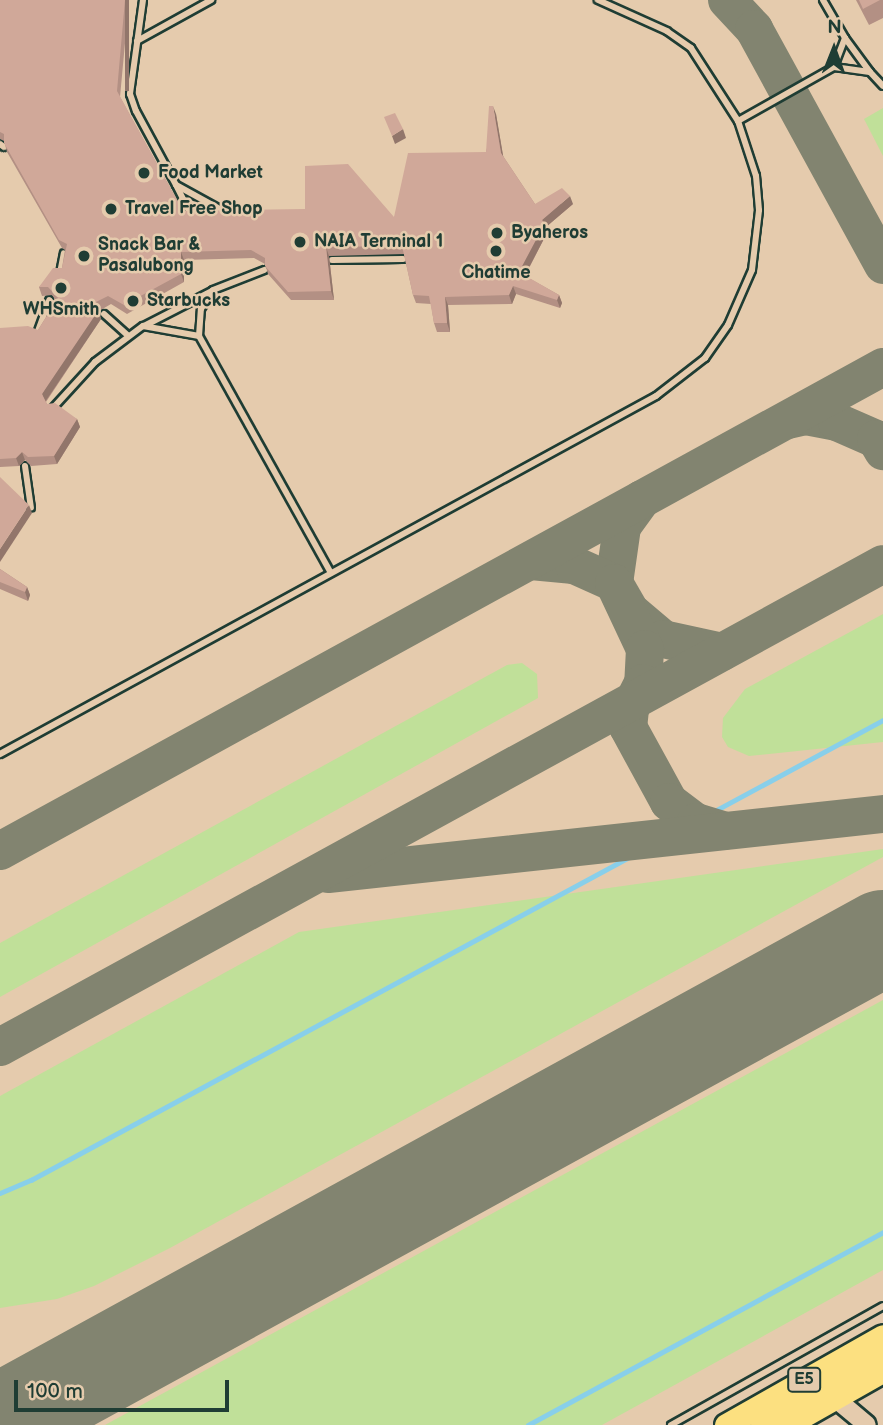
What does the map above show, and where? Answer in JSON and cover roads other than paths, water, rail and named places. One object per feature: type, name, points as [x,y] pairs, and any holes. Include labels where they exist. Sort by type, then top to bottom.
[{"type":"highway","name":"E5","points":[[726,1425],[883,1336]]},
{"type":"highway","name":"E5","points":[[762,1425],[883,1356]]},
{"type":"main road","points":[[794,1424],[883,1373]]},
{"type":"main road","points":[[836,1399],[867,1425]]},
{"type":"lane","points":[[143,0],[130,94],[191,215]]},
{"type":"lane","points":[[137,41],[211,0]]},
{"type":"lane","points":[[0,754],[656,396],[705,358],[738,306],[757,244],[756,176],[737,121],[682,40],[598,0]]},
{"type":"lane","points":[[823,0],[845,38],[883,86]]},
{"type":"lane","points":[[834,67],[845,38]]},
{"type":"lane","points":[[737,121],[834,67],[870,72]]},
{"type":"lane","points":[[176,185],[230,215]]},
{"type":"lane","points":[[60,273],[64,253]]},
{"type":"lane","points":[[332,260],[403,259]]},
{"type":"lane","points":[[53,408],[127,335],[214,290],[264,270]]},
{"type":"lane","points":[[214,290],[201,309],[199,337],[331,573]]},
{"type":"lane","points":[[37,334],[49,300]]},
{"type":"lane","points":[[104,314],[127,335]]},
{"type":"lane","points":[[143,326],[199,337]]},
{"type":"lane","points":[[25,466],[31,508]]},
{"type":"lane","points":[[671,1425],[883,1306]]},
{"type":"waterway","points":[[0,1193],[31,1180],[883,720]]},
{"type":"waterway","points":[[528,1425],[883,1232]]},
{"type":"place","name":"Food Market","points":[[144,173]]},
{"type":"place","name":"Travel Free Shop","points":[[111,209]]},
{"type":"place","name":"Byaheros","points":[[497,233]]},
{"type":"place","name":"NAIA Terminal 1","points":[[300,242]]},
{"type":"place","name":"Chatime","points":[[496,251]]},
{"type":"place","name":"Snack Bar & Pasalubong","points":[[84,256]]},
{"type":"place","name":"WHSmith","points":[[61,288]]},
{"type":"place","name":"Starbucks","points":[[133,301]]}]
